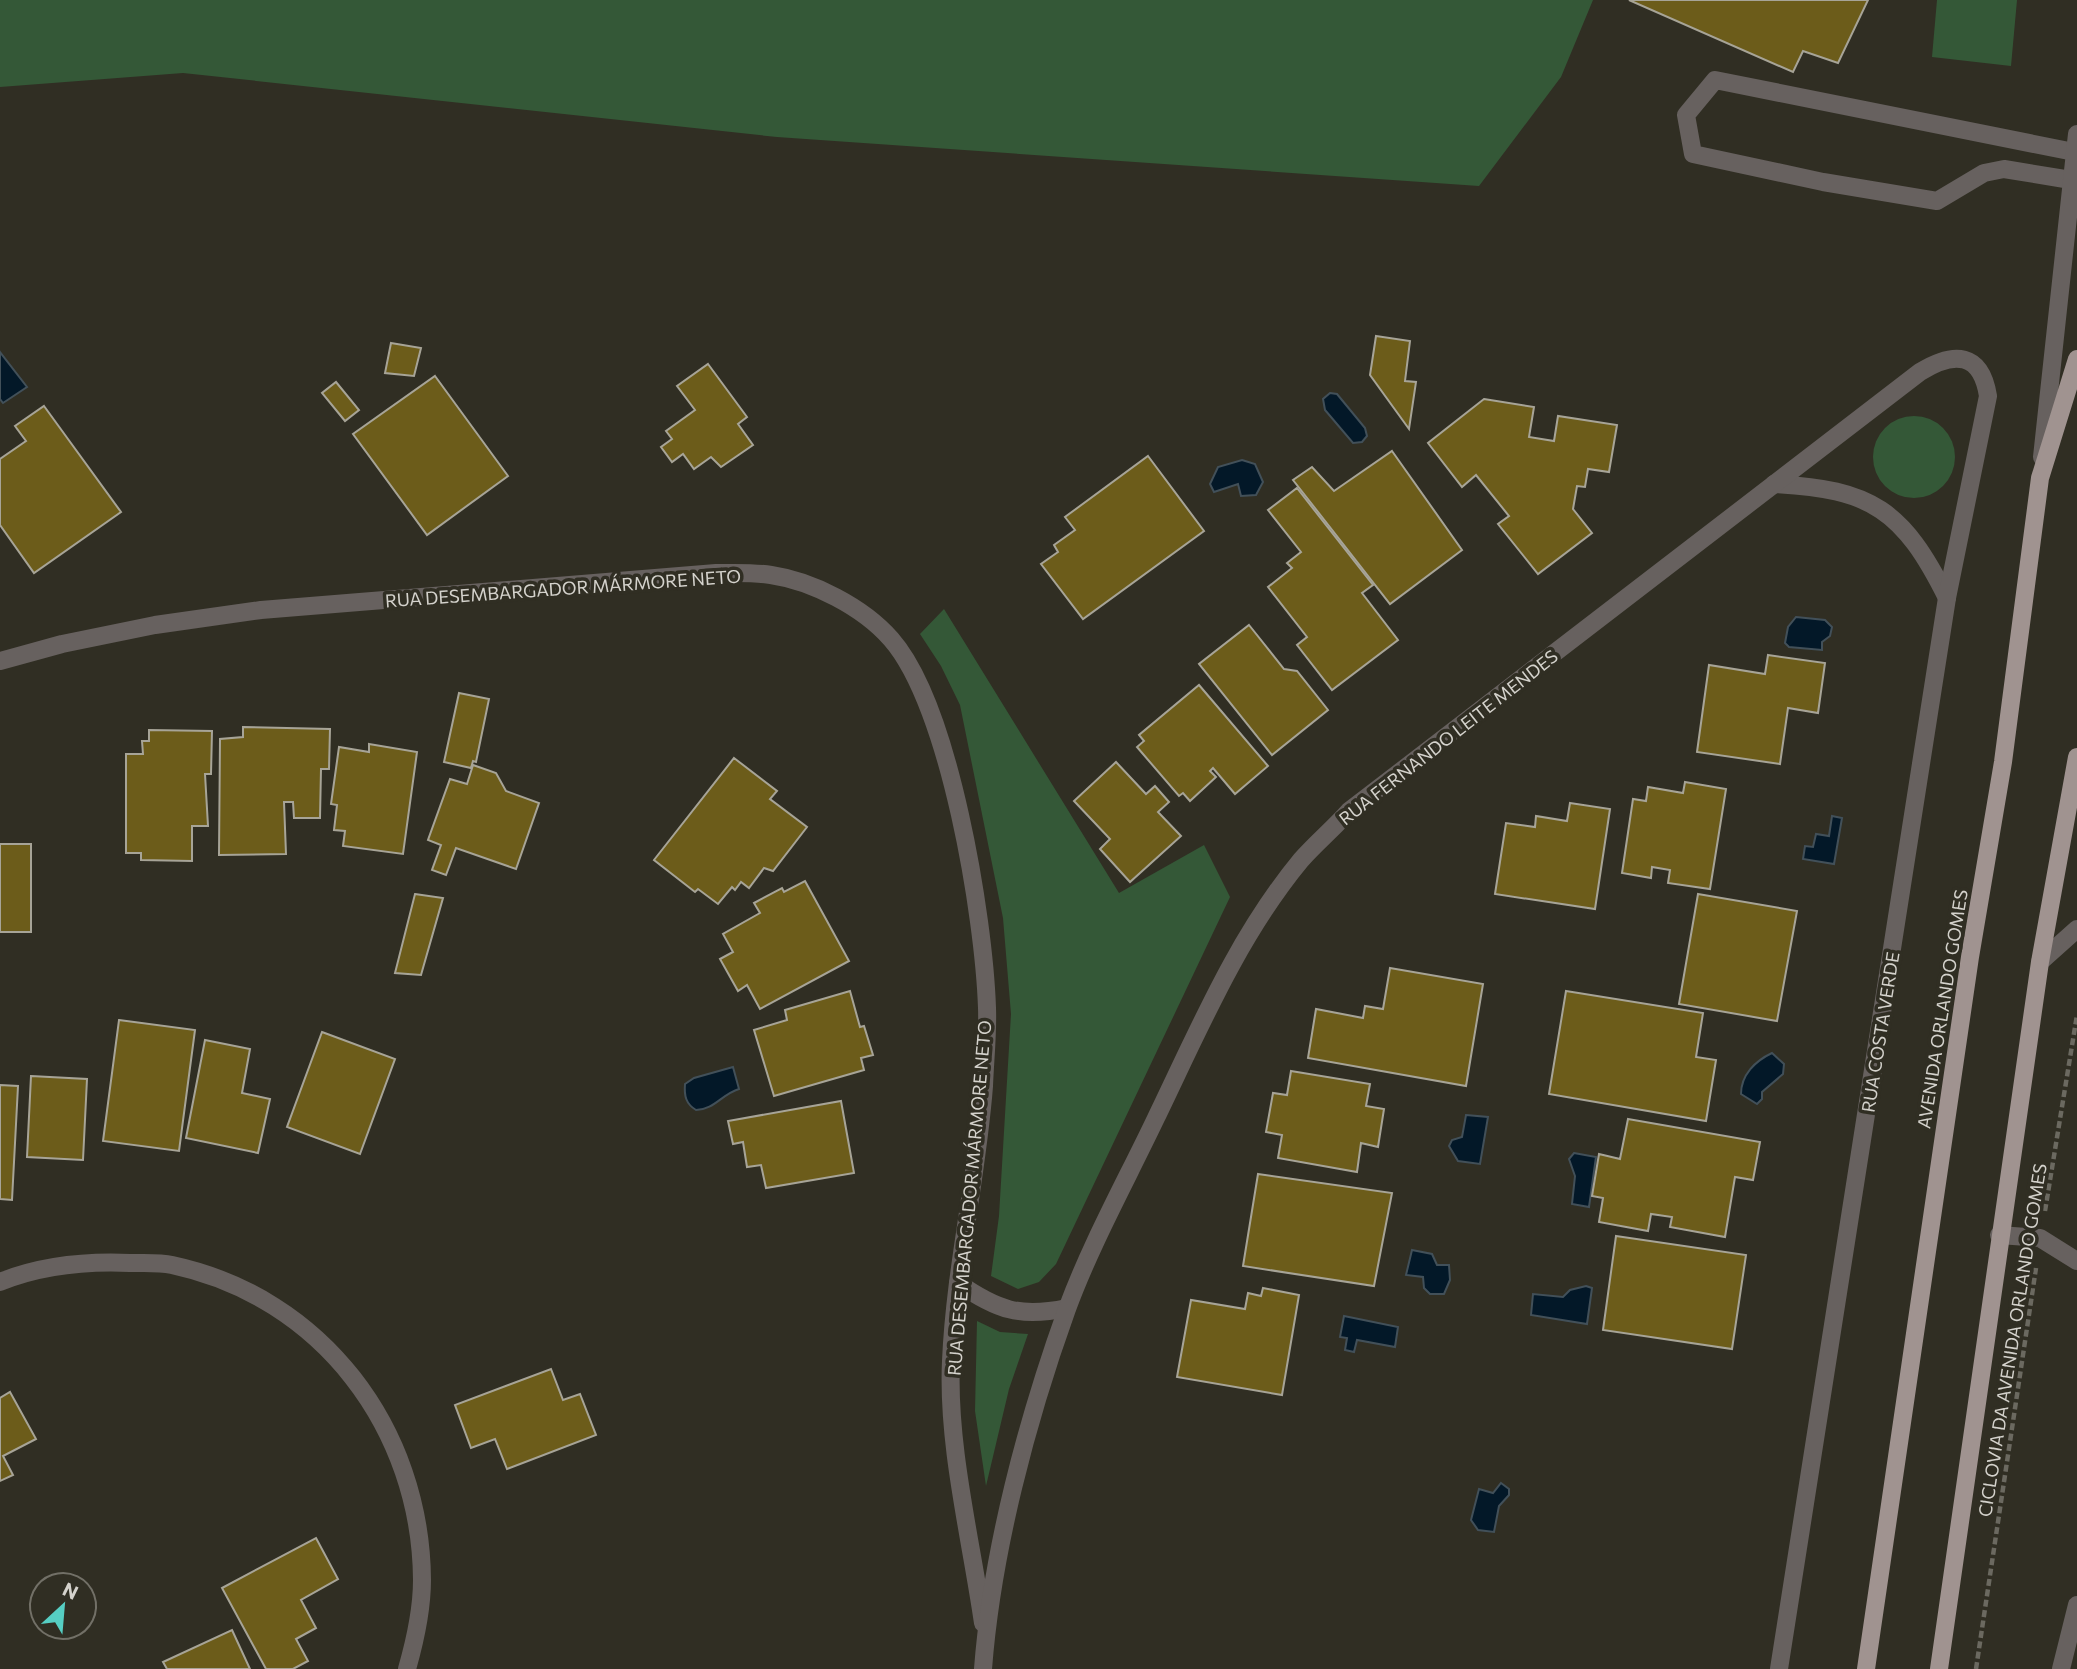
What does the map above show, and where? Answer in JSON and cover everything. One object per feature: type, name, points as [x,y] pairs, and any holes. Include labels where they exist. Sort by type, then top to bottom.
[{"type":"main road","name":"AVENIDA ORLANDO GOMES","points":[[1866,1669],[1968,970],[2003,762],[2040,478],[2077,359]]},
{"type":"main road","points":[[1939,1669],[2040,962],[2077,757]]},
{"type":"street","points":[[2040,478],[2076,143],[1715,80],[1686,115],[1693,154],[1823,182],[1937,201],[1984,173],[2004,169],[2071,180]]},
{"type":"street","name":"RUA FERNANDO LEITE MENDES","points":[[983,1669],[986,1637],[1012,1494],[1033,1414],[1068,1308],[1214,998],[1254,926],[1301,860],[1349,811],[1938,361],[1956,357],[1973,363],[1985,377],[1988,397]]},
{"type":"street","name":"RUA COSTA VERDE","points":[[1779,1669],[1947,598],[1988,397]]},
{"type":"street","points":[[1774,484],[1821,486],[1857,496],[1891,517],[1924,551],[1947,598]]},
{"type":"street","name":"RUA DESEMBARGADOR MÁRMORE NETO","points":[[0,661],[62,644],[155,625],[261,610],[716,573],[771,575],[814,587],[859,612],[891,639],[934,718],[976,903],[987,1008],[975,1175],[958,1283],[951,1362],[952,1436],[986,1637]]},
{"type":"street","points":[[2040,962],[2077,929]]},
{"type":"street","points":[[1999,1235],[2040,1238],[2077,1261]]},
{"type":"street","points":[[0,1282],[31,1270],[93,1261],[172,1264],[247,1291],[313,1332],[362,1387],[396,1448],[416,1514],[422,1581],[407,1669]]},
{"type":"street","points":[[958,1283],[983,1300],[1008,1311],[1038,1314],[1068,1308]]},
{"type":"street","points":[[2061,1669],[2077,1605]]},
{"type":"path","name":"CICLOVIA DA AVENIDA ORLANDO GOMES","points":[[1976,1669],[2040,1238],[2077,1015]]},
{"type":"green space","points":[[0,0],[1593,0],[1561,77],[1479,186],[777,137],[183,73],[0,87]]},
{"type":"green space","points":[[1937,0],[2017,0],[2011,66],[1932,57]]},
{"type":"green space","points":[[1914,416],[1930,419],[1943,428],[1952,441],[1955,457],[1952,473],[1943,486],[1930,495],[1914,498],[1898,495],[1885,486],[1876,473],[1873,457],[1876,441],[1885,428],[1898,419]]},
{"type":"green space","points":[[944,609],[1119,893],[1204,845],[1230,897],[1056,1264],[1039,1282],[1018,1289],[991,1276],[999,1216],[1011,1014],[1003,918],[960,705],[941,666],[920,634]]},
{"type":"green space","points":[[977,1321],[1000,1332],[1028,1334],[1009,1389],[986,1486],[975,1411]]},
{"type":"water","points":[[0,352],[27,387],[3,403],[0,399]]},
{"type":"water","points":[[1330,393],[1337,394],[1365,428],[1367,436],[1362,442],[1353,443],[1325,410],[1323,399]]},
{"type":"water","points":[[1242,460],[1255,464],[1263,482],[1256,495],[1241,496],[1238,484],[1214,492],[1210,484],[1218,467]]},
{"type":"water","points":[[1796,617],[1825,620],[1832,627],[1830,636],[1822,642],[1822,650],[1789,647],[1785,643],[1788,627]]},
{"type":"water","points":[[1832,816],[1842,818],[1834,864],[1803,859],[1805,846],[1813,847],[1816,834],[1829,836]]},
{"type":"water","points":[[1772,1053],[1784,1064],[1783,1074],[1762,1092],[1762,1099],[1757,1104],[1741,1094],[1743,1081],[1755,1064]]},
{"type":"water","points":[[733,1067],[739,1089],[702,1109],[696,1110],[690,1105],[685,1096],[685,1084],[694,1078]]},
{"type":"water","points":[[1466,1115],[1488,1117],[1480,1164],[1458,1161],[1449,1146],[1452,1140],[1462,1137]]},
{"type":"water","points":[[1574,1153],[1596,1157],[1589,1207],[1572,1204],[1575,1176],[1569,1159]]},
{"type":"water","points":[[1412,1250],[1432,1254],[1437,1265],[1449,1265],[1450,1280],[1444,1294],[1430,1294],[1424,1288],[1423,1277],[1406,1275]]},
{"type":"water","points":[[1586,1286],[1592,1288],[1587,1324],[1531,1315],[1533,1294],[1563,1297],[1570,1290]]},
{"type":"water","points":[[1344,1316],[1398,1327],[1395,1347],[1357,1340],[1354,1352],[1345,1350],[1347,1338],[1340,1337]]},
{"type":"water","points":[[1501,1483],[1509,1489],[1509,1495],[1499,1506],[1494,1532],[1478,1530],[1471,1520],[1479,1489],[1493,1493]]},
{"type":"building","points":[[1629,0],[1868,0],[1838,63],[1803,51],[1793,72]]},
{"type":"building","points":[[1376,336],[1410,341],[1405,381],[1416,382],[1409,429],[1370,375]]},
{"type":"building","points":[[391,343],[421,348],[414,376],[385,373]]},
{"type":"building","points":[[708,364],[747,417],[738,424],[753,445],[721,467],[711,457],[694,469],[683,454],[672,462],[661,447],[672,439],[666,431],[695,410],[677,386]]},
{"type":"building","points":[[435,376],[508,476],[427,535],[353,434]]},
{"type":"building","points":[[336,382],[359,410],[345,421],[322,393]]},
{"type":"building","points":[[1484,399],[1534,407],[1529,437],[1554,441],[1558,416],[1617,425],[1609,472],[1588,469],[1585,487],[1577,486],[1573,509],[1592,533],[1538,574],[1498,524],[1509,516],[1476,475],[1462,487],[1428,443]]},
{"type":"building","points":[[44,406],[121,512],[34,573],[0,525],[0,459],[26,441],[15,426]]},
{"type":"building","points":[[1392,451],[1462,550],[1390,604],[1293,480],[1312,467],[1334,491]]},
{"type":"building","points":[[1148,456],[1204,531],[1083,619],[1041,564],[1058,552],[1054,545],[1075,530],[1065,517]]},
{"type":"building","points":[[1297,488],[1373,585],[1362,593],[1398,640],[1332,690],[1297,645],[1307,637],[1268,587],[1292,568],[1287,563],[1301,552],[1268,510]]},
{"type":"building","points":[[1249,625],[1284,669],[1297,671],[1328,710],[1272,755],[1199,664]]},
{"type":"building","points":[[1768,655],[1825,663],[1818,713],[1788,708],[1780,764],[1697,752],[1709,665],[1765,674]]},
{"type":"building","points":[[1199,685],[1268,766],[1235,794],[1213,768],[1210,771],[1216,777],[1190,801],[1183,793],[1179,796],[1137,747],[1144,741],[1139,735]]},
{"type":"building","points":[[459,693],[489,699],[476,762],[473,761],[471,768],[444,762]]},
{"type":"building","points":[[243,727],[330,729],[329,769],[321,769],[320,818],[294,818],[293,802],[284,802],[286,854],[219,855],[220,739],[243,737]]},
{"type":"building","points":[[149,730],[212,731],[211,774],[205,774],[208,826],[192,826],[192,861],[141,860],[141,853],[126,853],[126,754],[143,754],[142,741],[149,741]]},
{"type":"building","points":[[369,744],[417,752],[403,854],[343,846],[345,831],[334,830],[337,805],[331,804],[339,747],[369,752]]},
{"type":"building","points":[[734,758],[777,791],[770,799],[807,827],[773,871],[764,868],[749,888],[741,882],[735,890],[732,887],[718,904],[698,889],[695,892],[654,860]]},
{"type":"building","points":[[1116,762],[1146,794],[1155,786],[1169,802],[1158,812],[1181,836],[1130,882],[1100,849],[1110,839],[1074,801]]},
{"type":"building","points":[[473,765],[496,773],[506,791],[539,803],[516,869],[456,848],[446,875],[432,870],[441,845],[428,840],[450,779],[467,784]]},
{"type":"building","points":[[1685,782],[1726,789],[1710,889],[1668,883],[1670,870],[1652,867],[1651,878],[1622,873],[1633,799],[1646,801],[1648,787],[1683,793]]},
{"type":"building","points":[[1570,803],[1610,809],[1595,909],[1495,894],[1506,823],[1535,827],[1536,816],[1567,821]]},
{"type":"building","points":[[0,844],[31,844],[31,932],[0,932]]},
{"type":"building","points":[[805,881],[849,961],[760,1009],[747,985],[738,991],[720,959],[733,952],[723,934],[760,913],[754,903],[782,888],[784,892]]},
{"type":"building","points":[[415,894],[443,898],[421,975],[395,973]]},
{"type":"building","points":[[1698,894],[1797,911],[1777,1021],[1679,1004]]},
{"type":"building","points":[[1390,968],[1483,984],[1466,1086],[1308,1058],[1316,1009],[1363,1018],[1365,1006],[1383,1009]]},
{"type":"building","points":[[850,991],[860,1027],[864,1026],[873,1055],[861,1058],[864,1070],[774,1096],[754,1030],[787,1020],[785,1010]]},
{"type":"building","points":[[1566,991],[1703,1013],[1696,1057],[1716,1060],[1706,1121],[1549,1094]]},
{"type":"building","points":[[119,1020],[195,1030],[179,1151],[103,1141]]},
{"type":"building","points":[[322,1032],[395,1059],[360,1154],[287,1127]]},
{"type":"building","points":[[205,1040],[250,1049],[242,1093],[270,1099],[258,1153],[186,1138]]},
{"type":"building","points":[[1291,1071],[1370,1084],[1366,1106],[1384,1109],[1378,1147],[1361,1143],[1357,1172],[1278,1158],[1282,1135],[1266,1132],[1273,1093],[1287,1095]]},
{"type":"building","points":[[31,1076],[87,1079],[83,1160],[27,1157]]},
{"type":"building","points":[[0,1085],[18,1086],[12,1200],[0,1199]]},
{"type":"building","points":[[841,1101],[854,1173],[766,1188],[761,1165],[747,1167],[743,1142],[733,1144],[728,1121]]},
{"type":"building","points":[[1628,1119],[1760,1142],[1753,1180],[1735,1177],[1725,1237],[1670,1227],[1672,1217],[1651,1214],[1648,1231],[1599,1222],[1603,1198],[1592,1196],[1599,1154],[1620,1159]]},
{"type":"building","points":[[1258,1174],[1392,1193],[1374,1286],[1243,1266]]},
{"type":"building","points":[[1616,1236],[1746,1255],[1732,1349],[1603,1330]]},
{"type":"building","points":[[1263,1288],[1299,1295],[1282,1395],[1177,1377],[1191,1300],[1245,1309],[1248,1293],[1261,1296]]},
{"type":"building","points":[[551,1369],[563,1400],[580,1394],[596,1435],[507,1469],[495,1439],[471,1448],[455,1405]]},
{"type":"building","points":[[10,1392],[36,1439],[3,1456],[13,1475],[0,1481],[0,1398]]},
{"type":"building","points":[[316,1538],[338,1579],[301,1600],[316,1628],[296,1639],[308,1661],[293,1669],[266,1669],[222,1588]]},
{"type":"building","points":[[232,1630],[250,1669],[167,1669],[163,1662]]}]
